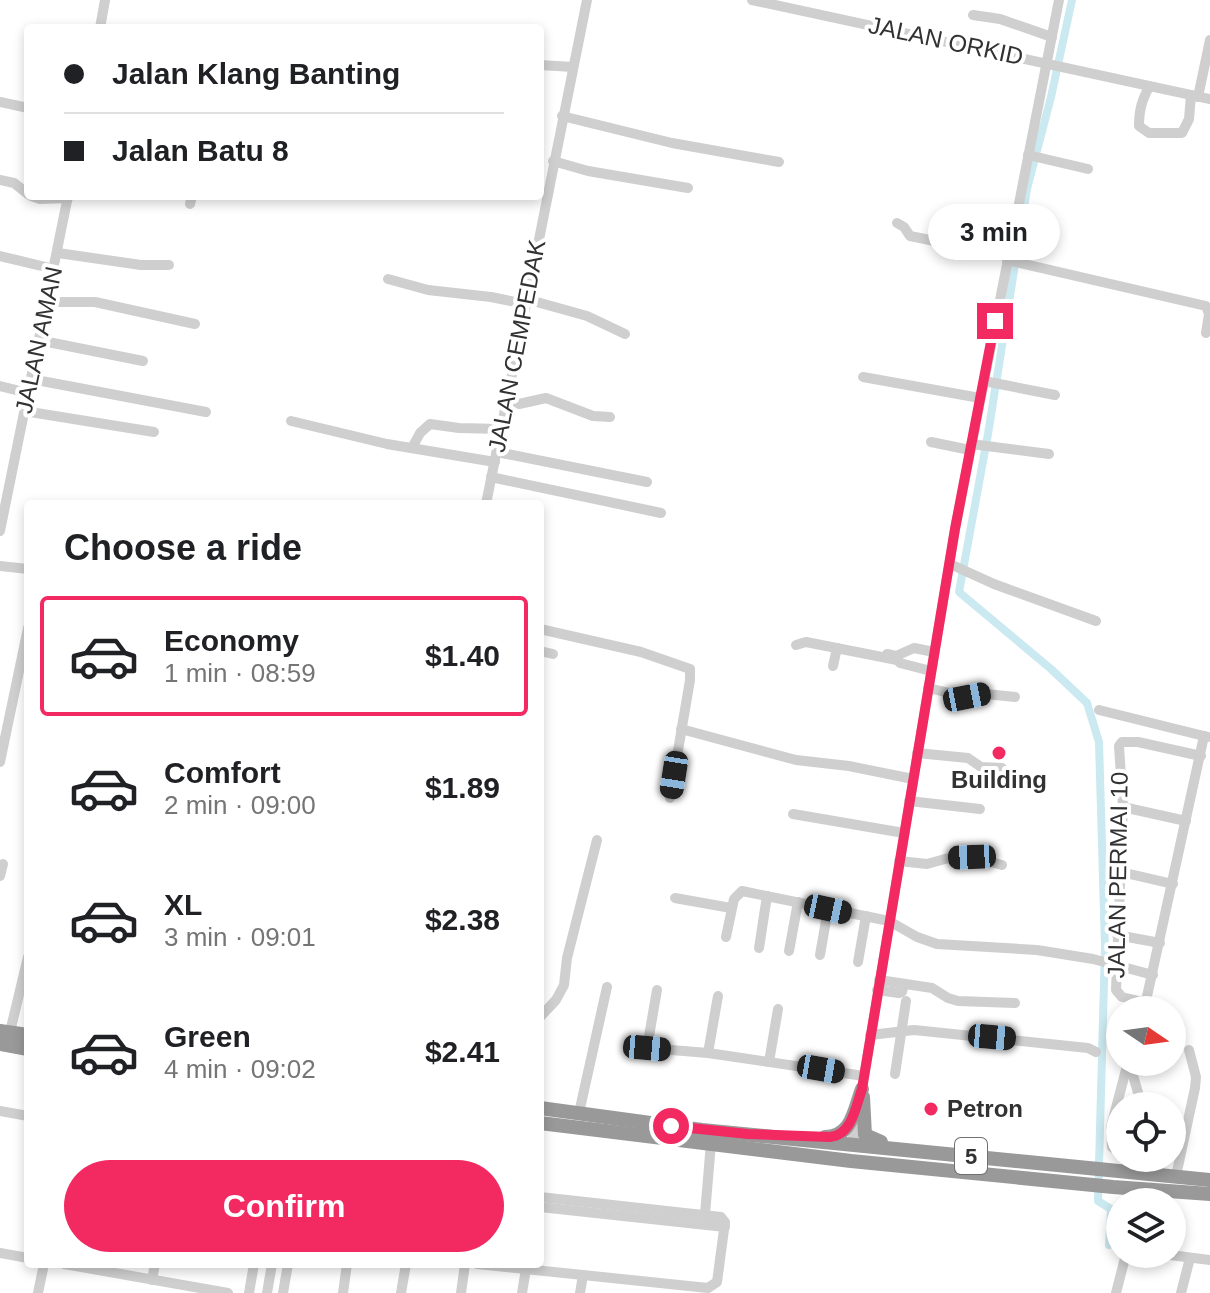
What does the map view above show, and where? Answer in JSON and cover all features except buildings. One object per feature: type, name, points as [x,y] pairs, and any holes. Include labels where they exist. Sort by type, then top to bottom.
[{"type":"highway","points":[[3,1036],[24,1035]]},
{"type":"highway","points":[[3,1036],[24,1047]]},
{"type":"highway","points":[[748,1134],[837,1137],[848,1127],[863,1083]]},
{"type":"highway","points":[[863,1083],[863,1128],[869,1139],[947,1154]]},
{"type":"highway","name":"5","points":[[544,1109],[748,1134],[1106,1170]]},
{"type":"highway","name":"5","points":[[544,1123],[892,1165],[1210,1194]]},
{"type":"highway","points":[[752,1149],[834,1153],[844,1151],[852,1144],[863,1156],[887,1159],[892,1165]]},
{"type":"highway","name":"5","points":[[1164,1172],[1210,1180]]},
{"type":"street","points":[[101,24],[105,0]]},
{"type":"street","name":"JALAN CEMPEDAK","points":[[487,500],[587,0]]},
{"type":"street","name":"JALAN ORKID","points":[[752,0],[1210,99]]},
{"type":"street","points":[[852,1144],[934,652],[954,566],[980,398],[988,382],[1015,261],[1011,243],[1035,157],[1059,0]]},
{"type":"street","points":[[973,15],[1000,19],[1052,37]]},
{"type":"street","points":[[1149,87],[1141,102],[1139,126],[1149,133],[1182,133],[1189,119],[1210,40]]},
{"type":"street","points":[[544,65],[573,67]]},
{"type":"street","points":[[0,102],[24,107]]},
{"type":"street","points":[[562,116],[672,143],[779,162]]},
{"type":"street","points":[[1035,157],[1088,169]]},
{"type":"street","points":[[553,161],[588,171],[688,188]]},
{"type":"street","points":[[0,180],[14,183],[24,191]]},
{"type":"street","name":"JALAN AMAN","points":[[0,531],[31,413],[28,393],[37,380],[47,302],[67,200]]},
{"type":"street","points":[[897,223],[910,236],[958,247],[969,248],[988,240],[1011,243]]},
{"type":"street","points":[[58,253],[141,265],[169,265]]},
{"type":"street","points":[[0,256],[54,269]]},
{"type":"street","points":[[1015,261],[1206,306],[1209,308],[1206,333]]},
{"type":"street","points":[[388,279],[428,290],[526,302],[587,316],[625,334]]},
{"type":"street","points":[[47,302],[95,302],[195,324]]},
{"type":"street","points":[[42,340],[143,361]]},
{"type":"street","points":[[863,377],[980,398]]},
{"type":"street","points":[[37,380],[206,412]]},
{"type":"street","points":[[988,382],[1055,395]]},
{"type":"street","points":[[0,386],[28,393]]},
{"type":"street","points":[[507,397],[519,404],[546,398],[593,416],[610,417]]},
{"type":"street","points":[[31,413],[154,432]]},
{"type":"street","points":[[291,421],[412,448],[496,457],[647,482]]},
{"type":"street","points":[[412,448],[420,433],[430,424],[501,429]]},
{"type":"street","points":[[931,442],[1049,454]]},
{"type":"street","points":[[491,477],[661,513]]},
{"type":"street","points":[[0,566],[24,569]]},
{"type":"street","points":[[954,566],[1096,621]]},
{"type":"street","points":[[544,630],[641,652],[687,667],[690,680],[670,798]]},
{"type":"street","points":[[796,645],[806,642],[897,658],[914,648],[934,652]]},
{"type":"street","points":[[0,762],[24,647]]},
{"type":"street","points":[[833,666],[837,648]]},
{"type":"street","points":[[865,650],[931,671]]},
{"type":"street","points":[[544,652],[553,654]]},
{"type":"street","points":[[928,688],[967,697],[986,694],[1015,697]]},
{"type":"street","points":[[1099,710],[1207,736],[1148,996]]},
{"type":"street","points":[[681,729],[796,760],[849,766],[913,779]]},
{"type":"street","name":"JALAN PERMAI 10","points":[[1120,996],[1114,964],[1123,807],[1119,746],[1122,742],[1138,742],[1201,756]]},
{"type":"street","points":[[917,753],[968,758],[981,767],[1002,768]]},
{"type":"street","points":[[909,801],[980,809]]},
{"type":"street","points":[[1123,807],[1186,821]]},
{"type":"street","points":[[793,814],[904,833]]},
{"type":"street","points":[[544,1013],[564,985],[567,958],[597,840]]},
{"type":"street","points":[[899,861],[927,864],[952,857],[972,857],[1002,865]]},
{"type":"street","points":[[0,876],[3,864]]},
{"type":"street","points":[[1121,872],[1173,884]]},
{"type":"street","points":[[726,937],[734,899],[742,891],[889,921],[937,944],[987,945],[1093,959],[1153,975]]},
{"type":"street","points":[[759,948],[767,896]]},
{"type":"street","points":[[675,898],[731,908]]},
{"type":"street","points":[[789,951],[798,902]]},
{"type":"street","points":[[820,955],[828,909]]},
{"type":"street","points":[[858,962],[866,916]]},
{"type":"street","points":[[1117,935],[1160,943]]},
{"type":"street","points":[[3,1036],[24,970]]},
{"type":"street","points":[[878,985],[899,993],[904,984],[932,988],[958,1001],[1015,1003]]},
{"type":"street","points":[[579,1113],[607,987]]},
{"type":"street","points":[[657,990],[647,1048],[708,1053],[839,1072],[863,1083]]},
{"type":"street","points":[[708,1053],[718,996]]},
{"type":"street","points":[[895,1074],[906,1001]]},
{"type":"street","points":[[769,1062],[778,1009]]},
{"type":"street","points":[[870,1035],[914,1030],[1088,1048],[1096,1052]]},
{"type":"street","points":[[1176,1176],[1196,1077],[1189,1050]]},
{"type":"street","points":[[0,1111],[24,1115]]},
{"type":"street","points":[[705,1214],[711,1143]]},
{"type":"street","points":[[544,1197],[705,1214],[723,1222]]},
{"type":"street","points":[[544,1207],[723,1222]]},
{"type":"street","points":[[516,1268],[711,1287],[717,1282],[723,1222]]},
{"type":"street","points":[[0,1253],[24,1257]]},
{"type":"street","points":[[1186,1257],[1210,1260]]},
{"type":"street","points":[[1181,1293],[1190,1258]]},
{"type":"street","points":[[38,1293],[43,1268]]},
{"type":"street","points":[[101,1268],[228,1293]]},
{"type":"street","points":[[152,1280],[154,1268]]},
{"type":"street","points":[[249,1293],[253,1268]]},
{"type":"street","points":[[267,1293],[271,1268]]},
{"type":"street","points":[[283,1293],[287,1268]]},
{"type":"street","points":[[343,1293],[346,1268]]},
{"type":"street","points":[[401,1293],[405,1268]]},
{"type":"street","points":[[461,1293],[464,1268]]},
{"type":"street","points":[[1116,1293],[1122,1268]]},
{"type":"street","points":[[522,1293],[526,1269]]},
{"type":"street","points":[[580,1293],[583,1275]]},
{"type":"waterway","points":[[1072,0],[1027,189],[959,592],[1087,703],[1099,742],[1105,947],[1098,1201],[1106,1206]]},
{"type":"place","name":"Building","points":[[999,753]]},
{"type":"place","name":"Petron","points":[[931,1109]]},
{"type":"route","points":[[671,1126],[748,1134],[830,1137],[837,1137],[848,1127],[862,1089],[955,529],[995,321]]}]
